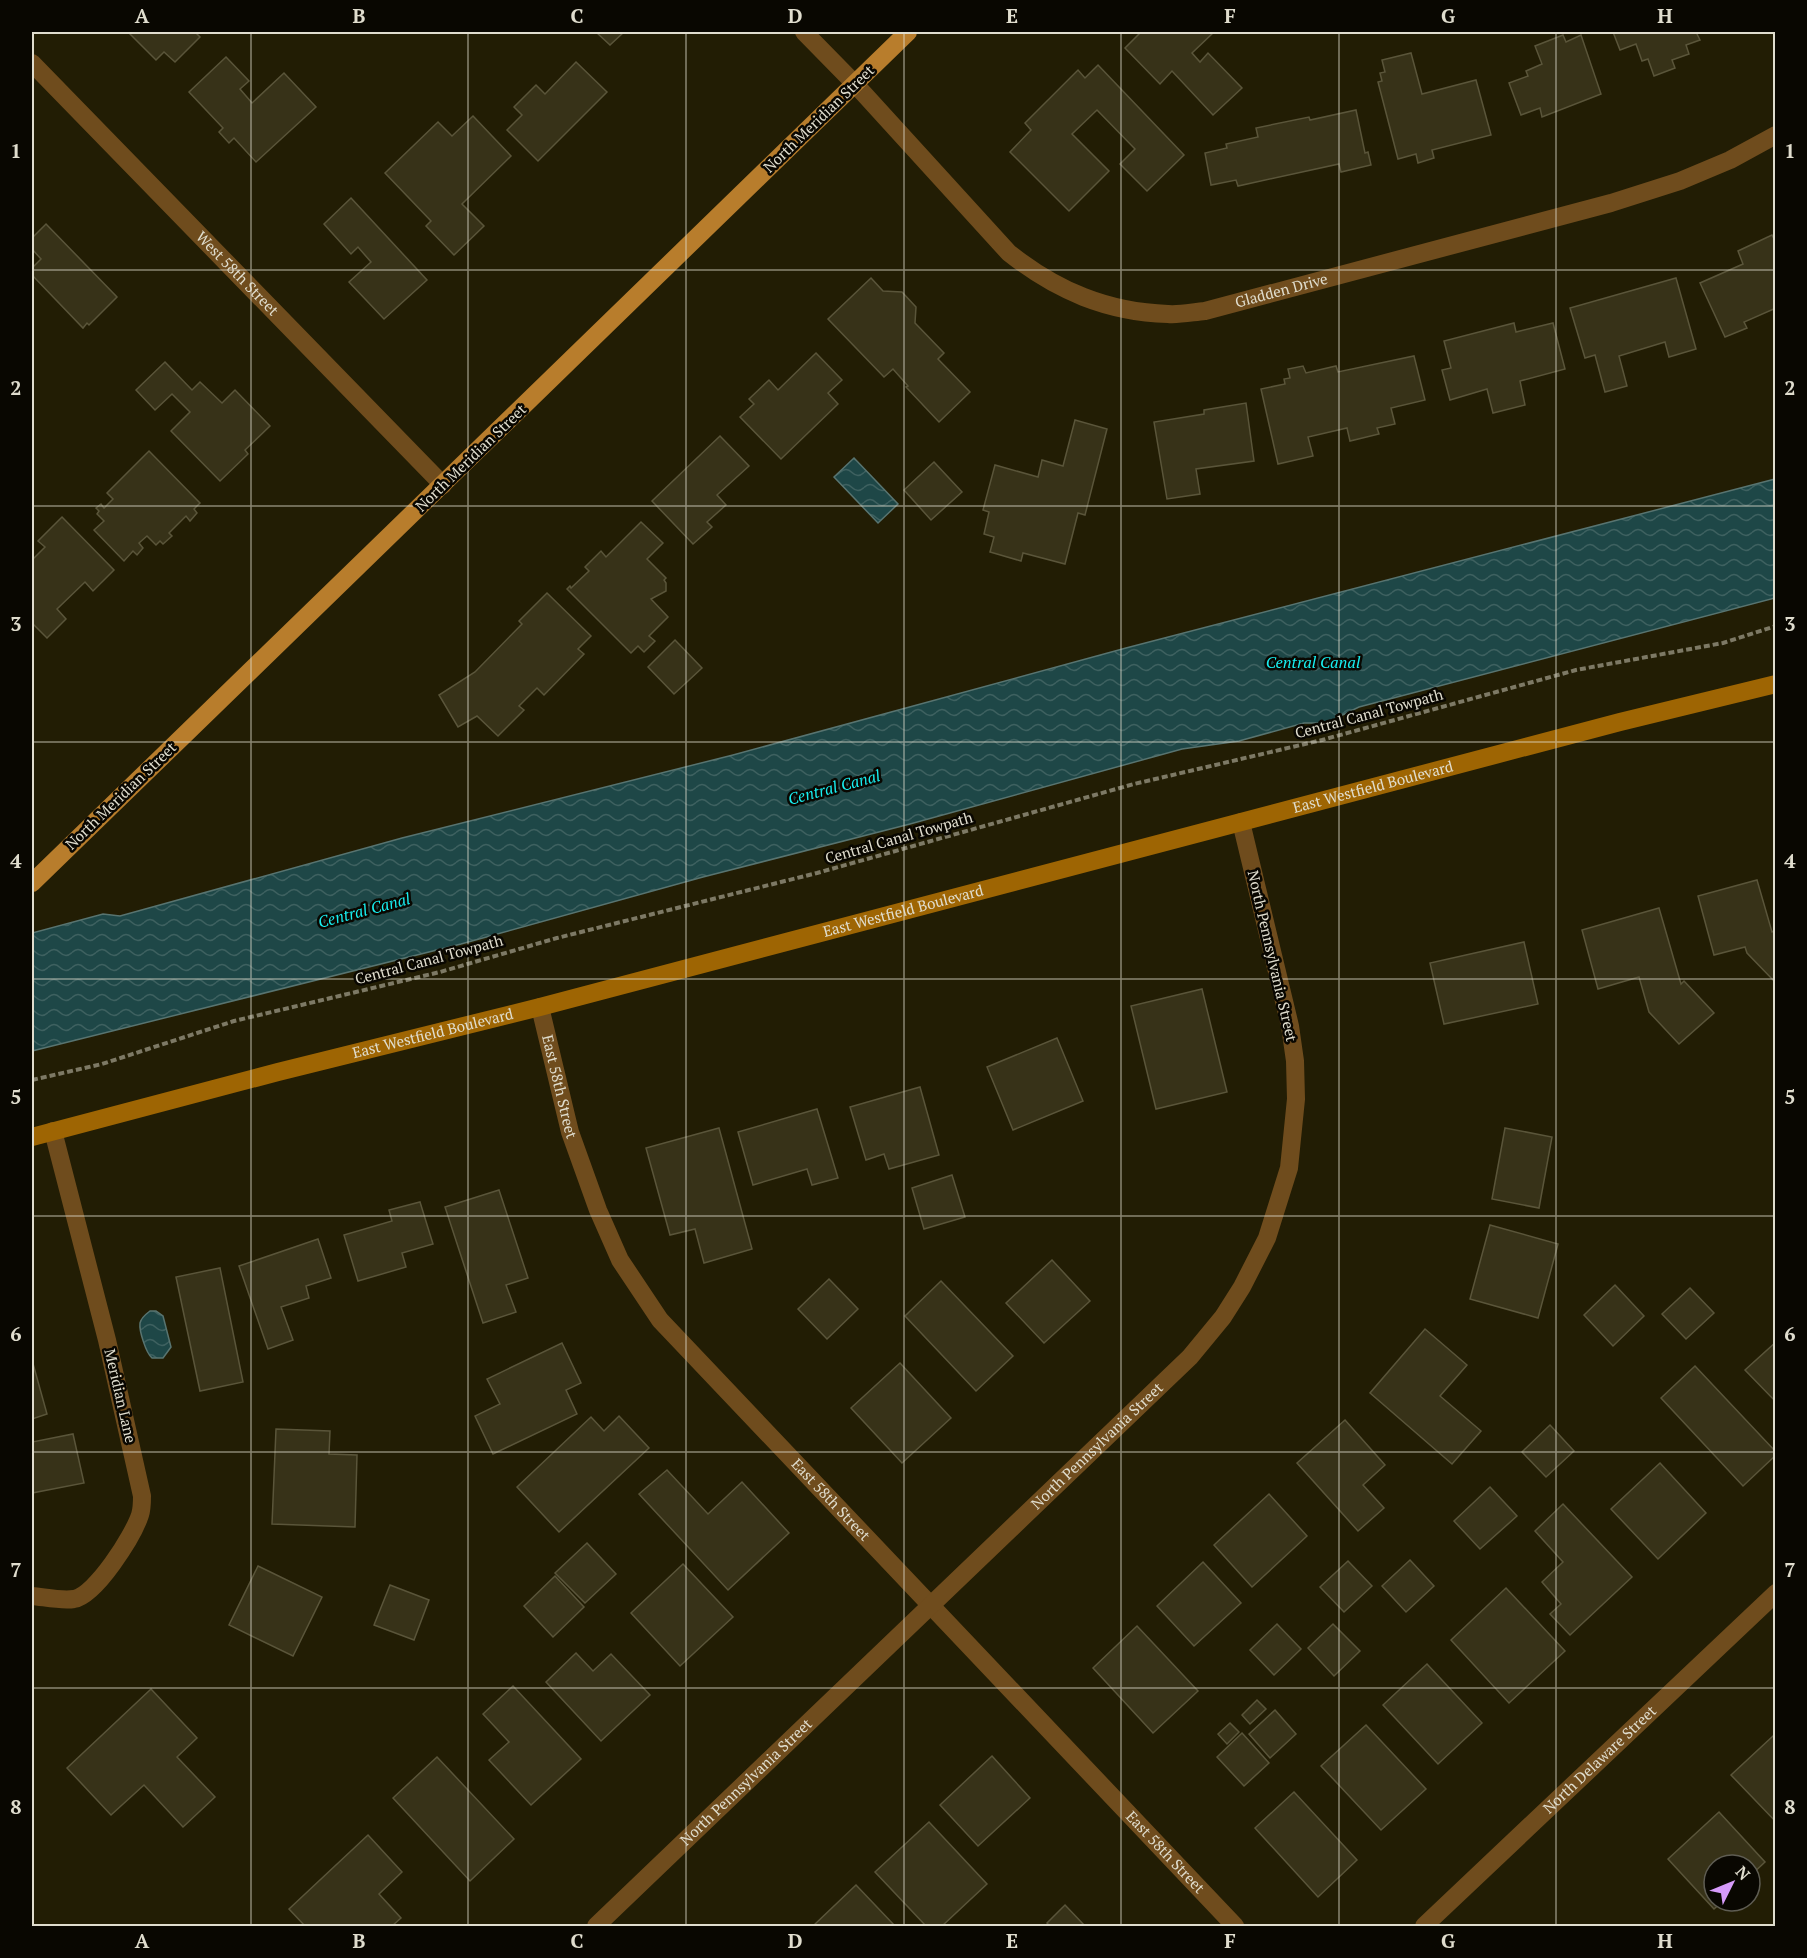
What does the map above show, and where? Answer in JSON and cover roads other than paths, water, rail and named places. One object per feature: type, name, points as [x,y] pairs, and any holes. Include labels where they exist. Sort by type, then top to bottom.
[{"type":"main road","name":"North Meridian Street","points":[[32,883],[908,32]]},
{"type":"main road","name":"East Westfield Boulevard","points":[[32,1137],[278,1072],[540,1007],[1620,722],[1776,684]]},
{"type":"street","name":"Gladden Drive","points":[[804,32],[855,84],[1009,253],[1037,275],[1068,292],[1118,309],[1170,314],[1205,310],[1611,203],[1680,181],[1730,160],[1776,135]]},
{"type":"street","name":"West 58th Street","points":[[32,63],[443,485]]},
{"type":"street","name":"North Pennsylvania Street","points":[[596,1926],[1190,1357],[1228,1309],[1242,1287],[1267,1238],[1289,1168],[1296,1099],[1295,1061],[1290,1026],[1240,822]]},
{"type":"street","name":"East 58th Street","points":[[540,1007],[570,1132],[598,1210],[620,1260],[660,1320],[1235,1926]]},
{"type":"street","name":"Meridian Lane","points":[[32,1596],[75,1599],[96,1584],[113,1564],[132,1530],[140,1514],[142,1496],[107,1340],[54,1131]]},
{"type":"street","name":"North Delaware Street","points":[[1424,1926],[1776,1593]]},
{"type":"water","points":[[854,458],[898,504],[878,523],[834,477]]},
{"type":"water","name":"Central Canal","points":[[1775,479],[1775,598],[1359,707],[1326,723],[1304,723],[1239,741],[1182,749],[461,944],[32,1051],[32,933],[103,914],[120,916],[402,838],[733,755],[1126,648]]},
{"type":"water","points":[[150,1311],[156,1311],[163,1316],[171,1347],[163,1358],[152,1358],[147,1352],[142,1336],[141,1321]]}]
